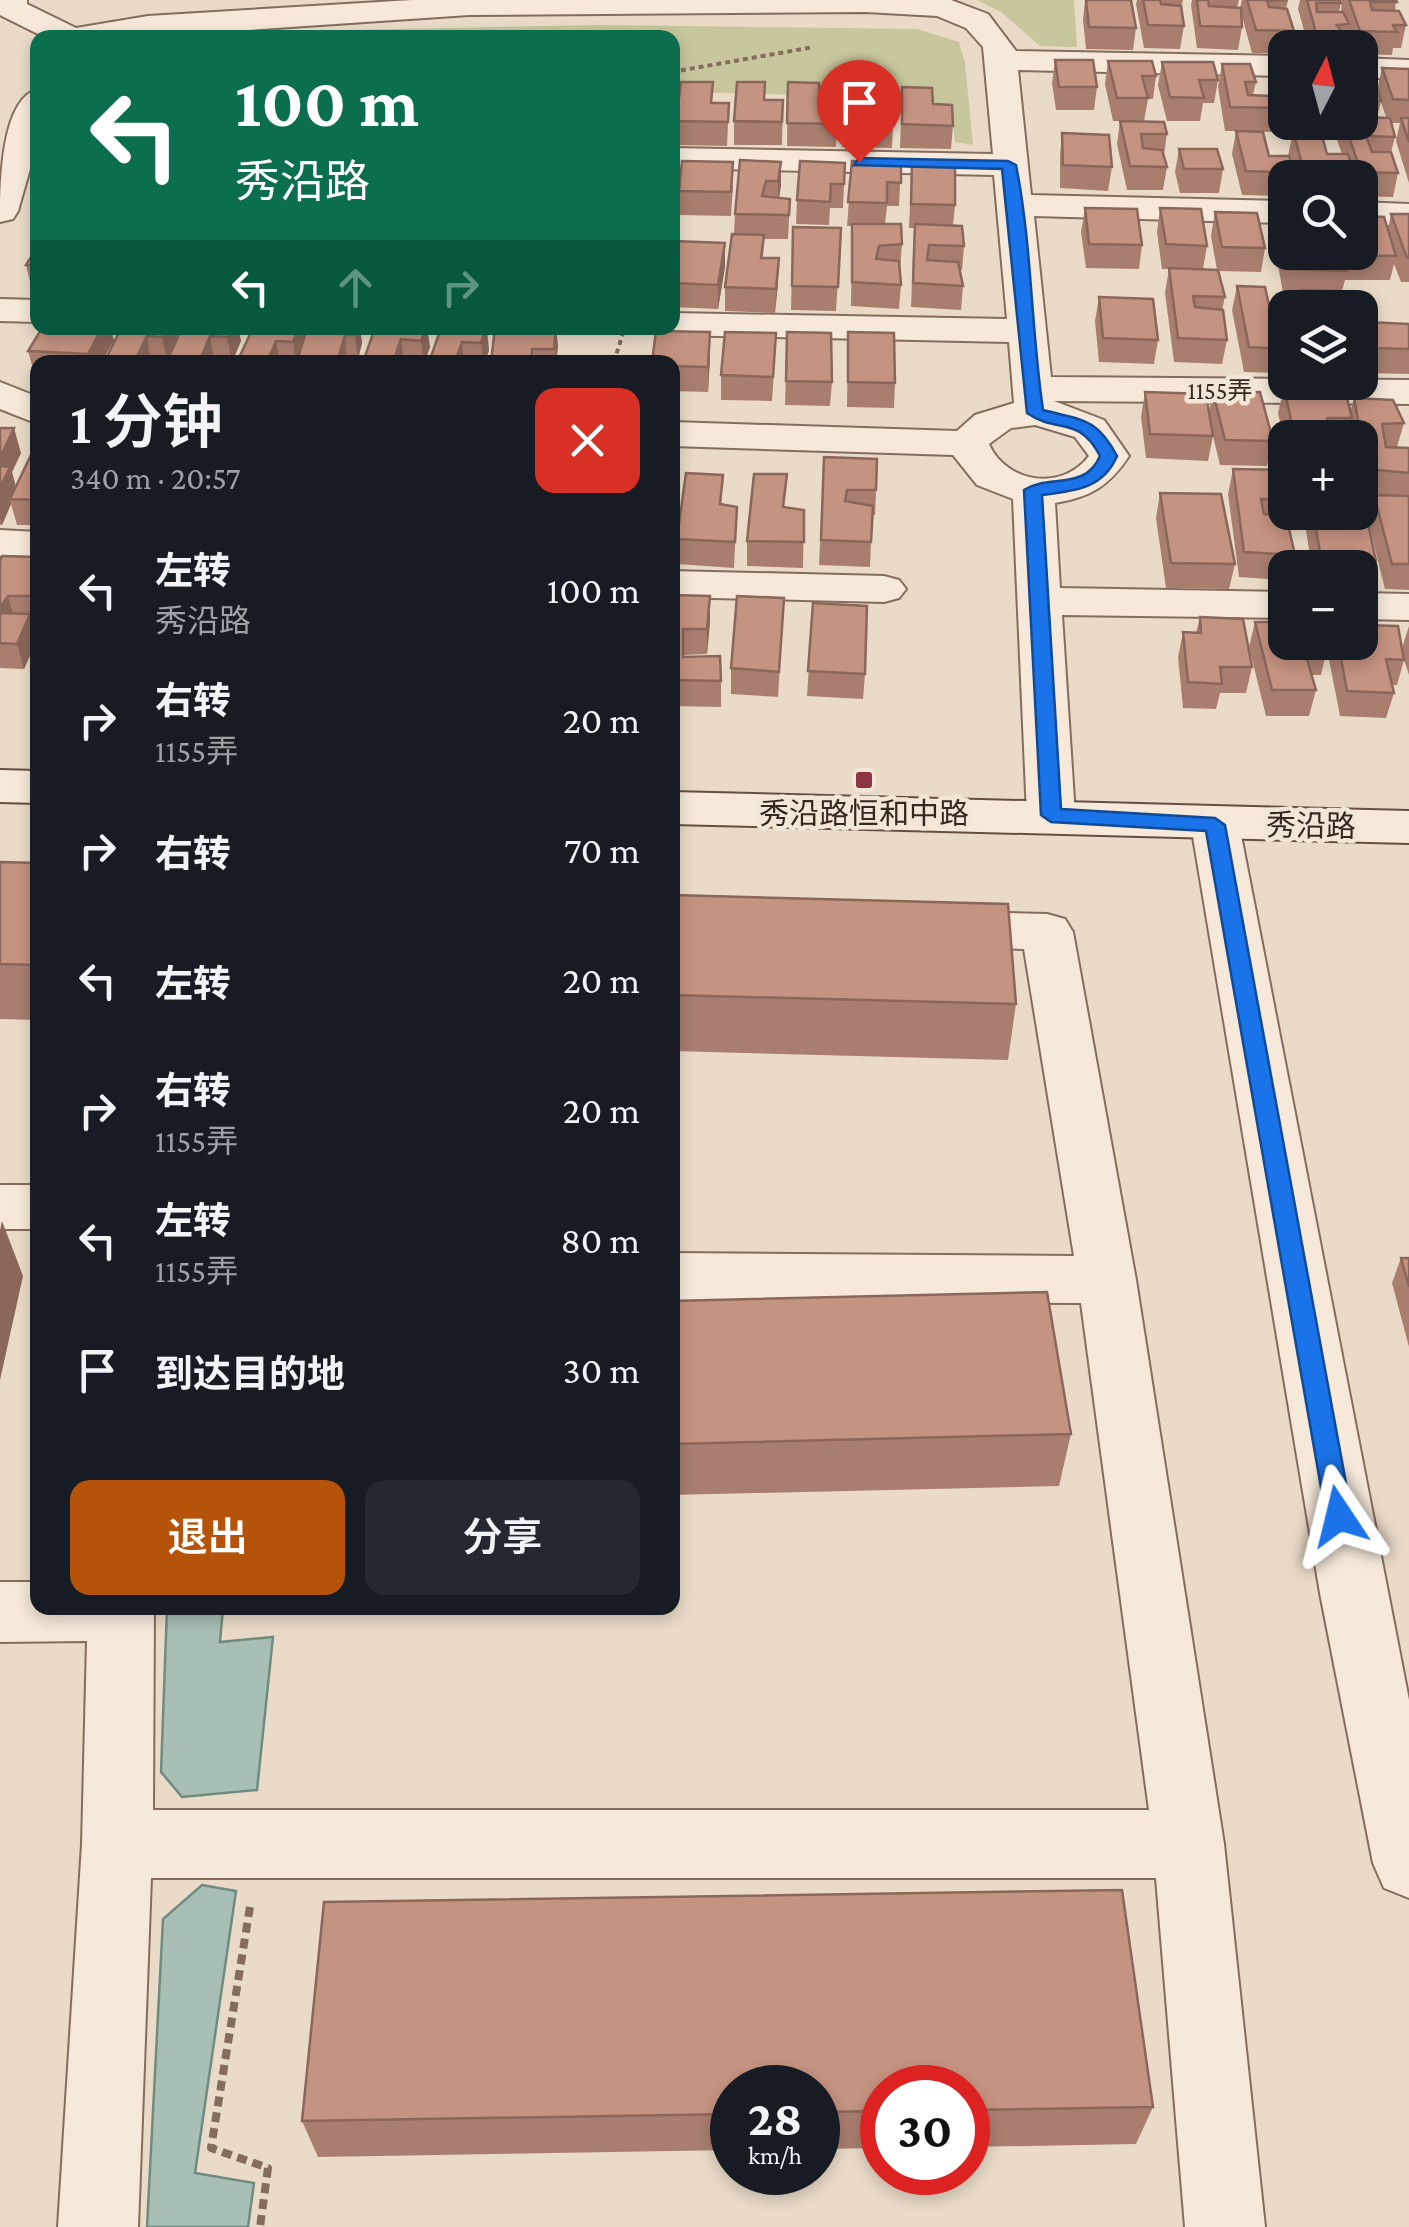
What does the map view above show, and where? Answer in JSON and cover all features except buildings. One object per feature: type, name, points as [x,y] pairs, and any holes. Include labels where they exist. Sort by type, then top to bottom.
[{"type":"street","points":[[12,0],[11,8],[56,30]]},
{"type":"street","points":[[116,30],[469,6],[911,2],[942,7],[977,20],[999,45],[1002,60],[1023,331],[1033,401]]},
{"type":"street","points":[[1002,60],[1268,66]]},
{"type":"street","points":[[1378,68],[1406,69]]},
{"type":"street","points":[[0,211],[30,121]]},
{"type":"street","points":[[680,158],[1008,165]]},
{"type":"street","points":[[1016,206],[1268,212]]},
{"type":"street","points":[[1378,214],[1409,214]]},
{"type":"street","points":[[0,310],[30,310]]},
{"type":"street","points":[[680,324],[1023,331]]},
{"type":"street","name":"1155弄","points":[[1033,401],[1409,392]]},
{"type":"street","points":[[0,394],[30,408]]},
{"type":"street","points":[[1033,401],[1085,425],[1097,434],[1108,456],[1102,470],[1078,486],[1033,490],[990,478],[972,462],[968,443],[986,422],[1033,401]]},
{"type":"street","points":[[680,434],[968,443]]},
{"type":"street","points":[[1033,490],[1051,815]]},
{"type":"street","points":[[0,543],[30,545]]},
{"type":"street","points":[[680,584],[884,590]]},
{"type":"street","points":[[1039,600],[1268,604]]},
{"type":"street","points":[[1378,606],[1409,606]]},
{"type":"street","points":[[0,786],[30,787]]},
{"type":"street","name":"秀沿路","points":[[680,808],[1051,815],[1215,825],[1409,827]]},
{"type":"street","points":[[1215,825],[1353,1593],[1409,1863]]},
{"type":"street","points":[[889,927],[1047,932],[1107,1280],[1189,1844],[1225,2227]]},
{"type":"street","points":[[0,1207],[30,1206]]},
{"type":"street","points":[[680,1277],[1107,1280]]},
{"type":"street","points":[[0,1612],[30,1611]]},
{"type":"street","points":[[98,2227],[117,1844],[121,1615]]},
{"type":"street","points":[[117,1844],[1189,1844]]},
{"type":"path","points":[[260,1844],[211,2148],[268,2168],[260,2227]]},
{"type":"shaded area","points":[[977,0],[1074,0],[1077,47],[1040,46],[1001,12]]},
{"type":"shaded area","points":[[598,25],[917,29],[959,42],[965,63],[973,145],[955,142],[952,114],[919,98],[680,94],[680,30],[345,30]]},
{"type":"shaded area","points":[[167,1615],[222,1615],[220,1642],[273,1637],[257,1790],[182,1797],[161,1772]]},
{"type":"shaded area","points":[[202,1885],[236,1891],[195,2173],[254,2183],[248,2227],[147,2227],[163,1919]]},
{"type":"place","name":"秀沿路恒和中路","points":[[864,780]]},
{"type":"route","points":[[859,162],[1008,165],[1016,206],[1023,331],[1035,413],[1085,425],[1097,434],[1108,456],[1095,478],[1078,486],[1033,490],[1051,815],[1215,825],[1339,1516]]}]
